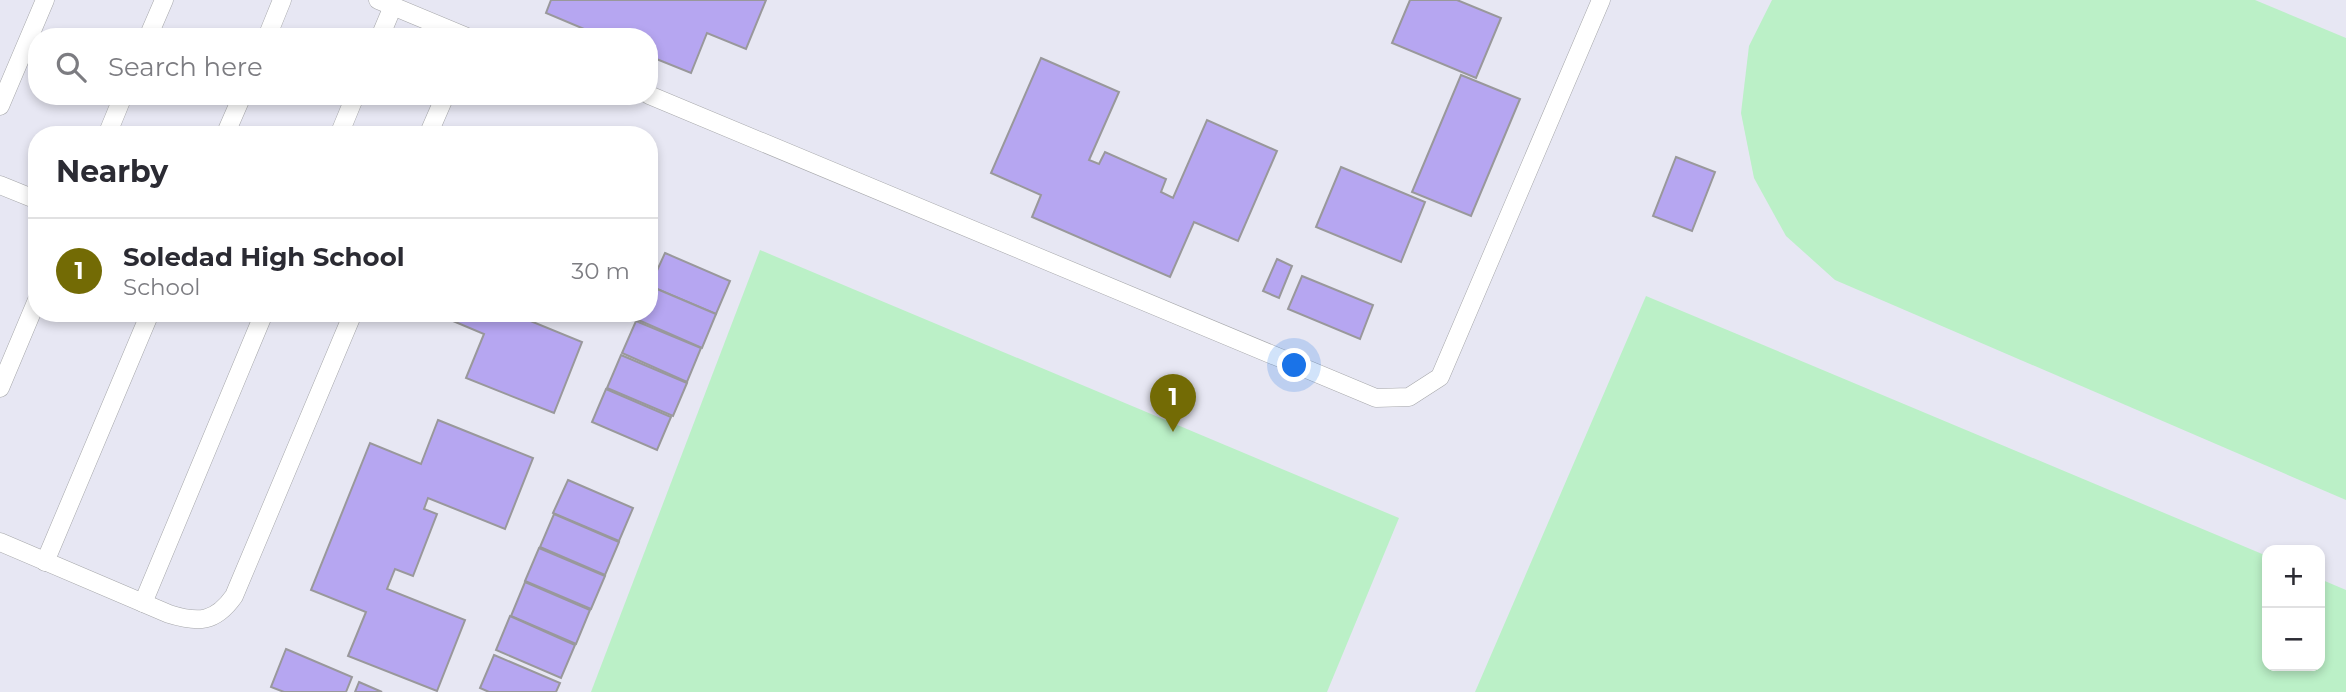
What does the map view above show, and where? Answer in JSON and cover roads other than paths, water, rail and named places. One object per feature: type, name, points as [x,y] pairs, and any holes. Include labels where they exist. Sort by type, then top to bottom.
[{"type":"lane","points":[[33,28],[45,0]]},
{"type":"lane","points":[[152,28],[163,0]]},
{"type":"lane","points":[[271,28],[282,0]]},
{"type":"lane","points":[[658,98],[1376,398],[1409,397],[1440,377],[1601,0]]},
{"type":"lane","points":[[381,28],[385,3],[445,28]]},
{"type":"lane","points":[[0,106],[28,40]]},
{"type":"lane","points":[[111,126],[119,105]]},
{"type":"lane","points":[[229,126],[238,105]]},
{"type":"lane","points":[[343,126],[351,105]]},
{"type":"lane","points":[[432,126],[440,105]]},
{"type":"lane","points":[[0,185],[28,196]]},
{"type":"lane","points":[[0,388],[28,321]]},
{"type":"lane","points":[[45,562],[146,322]]},
{"type":"lane","points":[[143,603],[260,322]]},
{"type":"lane","points":[[0,542],[184,618],[214,617],[225,609],[234,596],[349,322]]},
{"type":"place","name":"Soledad High School","points":[[1173,432]]}]
